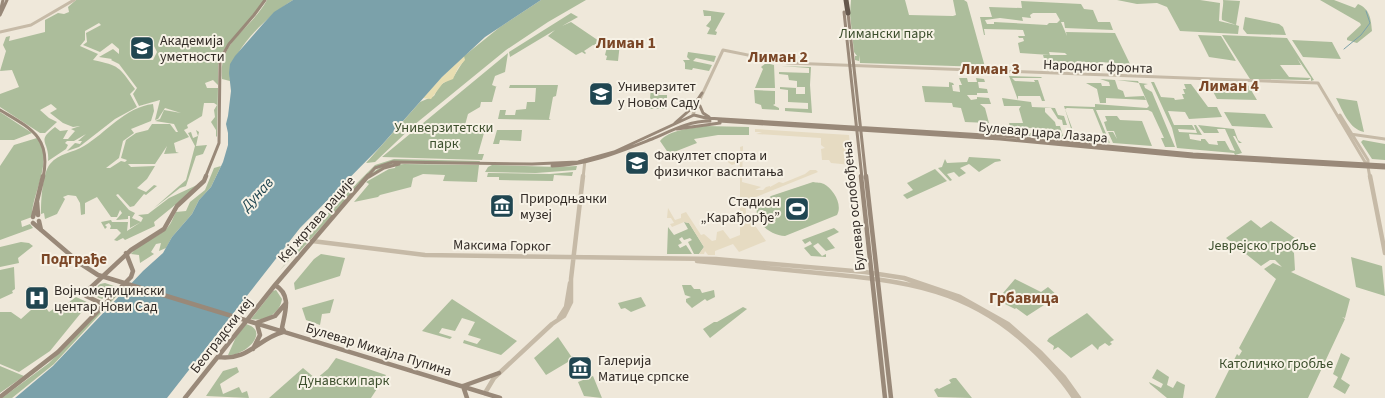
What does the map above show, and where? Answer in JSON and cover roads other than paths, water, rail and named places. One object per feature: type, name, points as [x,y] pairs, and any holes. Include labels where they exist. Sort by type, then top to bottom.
[{"type":"highway","points":[[844,0],[846,12]]},
{"type":"main road","points":[[0,15],[5,0]]},
{"type":"main road","points":[[103,304],[86,295],[92,287],[126,253],[161,231],[177,206],[204,182],[218,143],[220,60],[224,50],[257,14],[265,0]]},
{"type":"main road","name":"Булевар ослобођења","points":[[846,12],[875,276],[891,398]]},
{"type":"main road","points":[[669,129],[687,113],[702,94]]},
{"type":"main road","points":[[700,106],[704,115],[716,118]]},
{"type":"main road","points":[[0,110],[32,130],[41,140],[45,165],[33,217]]},
{"type":"main road","points":[[669,129],[693,114]]},
{"type":"main road","name":"Булевар цара Лазара","points":[[693,114],[716,118],[1010,140],[1193,157],[1385,166]]},
{"type":"main road","points":[[361,184],[380,165],[392,162],[559,166],[586,162],[669,129],[698,121],[699,115]]},
{"type":"main road","points":[[688,117],[691,122]]},
{"type":"main road","name":"Булевар цара Лазара","points":[[698,121],[859,129]]},
{"type":"main road","points":[[669,129],[700,124],[733,122]]},
{"type":"main road","name":"Кеј жртава рације","points":[[274,285],[361,184],[378,171],[394,164],[409,162]]},
{"type":"main road","points":[[37,199],[38,215]]},
{"type":"main road","points":[[39,221],[42,230]]},
{"type":"main road","name":"Булевар Михајла Пупина","points":[[33,223],[86,268],[112,280],[500,398]]},
{"type":"main road","points":[[0,397],[58,352],[132,275],[126,253]]},
{"type":"main road","points":[[92,287],[102,281],[112,280],[108,274],[112,267]]},
{"type":"main road","name":"Булевар ослобођења","points":[[875,276],[885,398]]},
{"type":"main road","points":[[218,357],[233,358],[247,354],[276,334],[285,332],[282,328],[286,303],[284,291],[274,285]]},
{"type":"main road","name":"Београдски кеј","points":[[185,398],[274,285]]},
{"type":"main road","points":[[247,354],[259,339],[259,328],[253,322],[275,316],[286,303]]},
{"type":"main road","points":[[466,398],[463,386],[499,373]]},
{"type":"street","points":[[0,32],[31,25],[74,0]]},
{"type":"street","name":"Народног фронта","points":[[704,88],[723,50],[773,61],[816,64],[1319,84],[1336,112]]},
{"type":"street","points":[[693,114],[704,88]]},
{"type":"street","points":[[699,115],[704,88]]},
{"type":"street","points":[[1336,112],[1368,165],[1385,253]]},
{"type":"street","points":[[1350,135],[1385,140]]},
{"type":"street","points":[[485,393],[499,373],[557,320],[564,316],[570,305],[573,258],[586,162]]},
{"type":"street","name":"Максима Горког","points":[[312,241],[420,255],[692,260],[875,276]]},
{"type":"street","points":[[875,276],[934,289],[967,303],[991,317],[1016,334],[1032,349],[1065,384],[1074,398]]},
{"type":"street","points":[[875,276],[904,278],[935,287],[969,301],[992,314],[1017,331],[1041,353],[1064,377],[1079,398]]},
{"type":"water","name":"Дунав","points":[[293,0],[541,0],[485,37],[442,77],[380,147],[300,228],[167,398],[15,398],[53,366],[143,271],[163,253],[172,237],[192,214],[199,200],[211,187],[223,162],[228,145],[226,124],[231,91],[230,64],[274,12]]},
{"type":"waterway","points":[[1344,49],[1361,35],[1370,23],[1366,11]]},
{"type":"place","name":"Академија уметности","points":[[142,48]]},
{"type":"place","name":"Универзитет у Новом Саду","points":[[601,94]]},
{"type":"place","name":"Факултет спорта и физичког васпитања","points":[[637,163]]},
{"type":"place","name":"Природњачки музеј","points":[[502,206]]},
{"type":"place","name":"Стадион „Карађорђе”","points":[[797,209]]},
{"type":"place","name":"Војномедицински центар Нови Сад","points":[[37,298]]},
{"type":"place","name":"Галерија Матице српске","points":[[580,368]]},
{"type":"district","name":"Лиман 1","points":[[626,42]]},
{"type":"district","name":"Лиман 2","points":[[778,56]]},
{"type":"district","name":"Лиман 3","points":[[990,68]]},
{"type":"district","name":"Лиман 4","points":[[1229,85]]},
{"type":"district","name":"Подграђе","points":[[74,259]]},
{"type":"district","name":"Грбавица","points":[[1024,297]]},
{"type":"park label","name":"Лимански парк","points":[[886,33]]},
{"type":"park label","name":"Универзитетски парк","points":[[444,136]]},
{"type":"park label","name":"Јеврејско гробље","points":[[1262,245]]},
{"type":"park label","name":"Католичко гробље","points":[[1276,363]]},
{"type":"park label","name":"Дунавски парк","points":[[344,380]]}]
